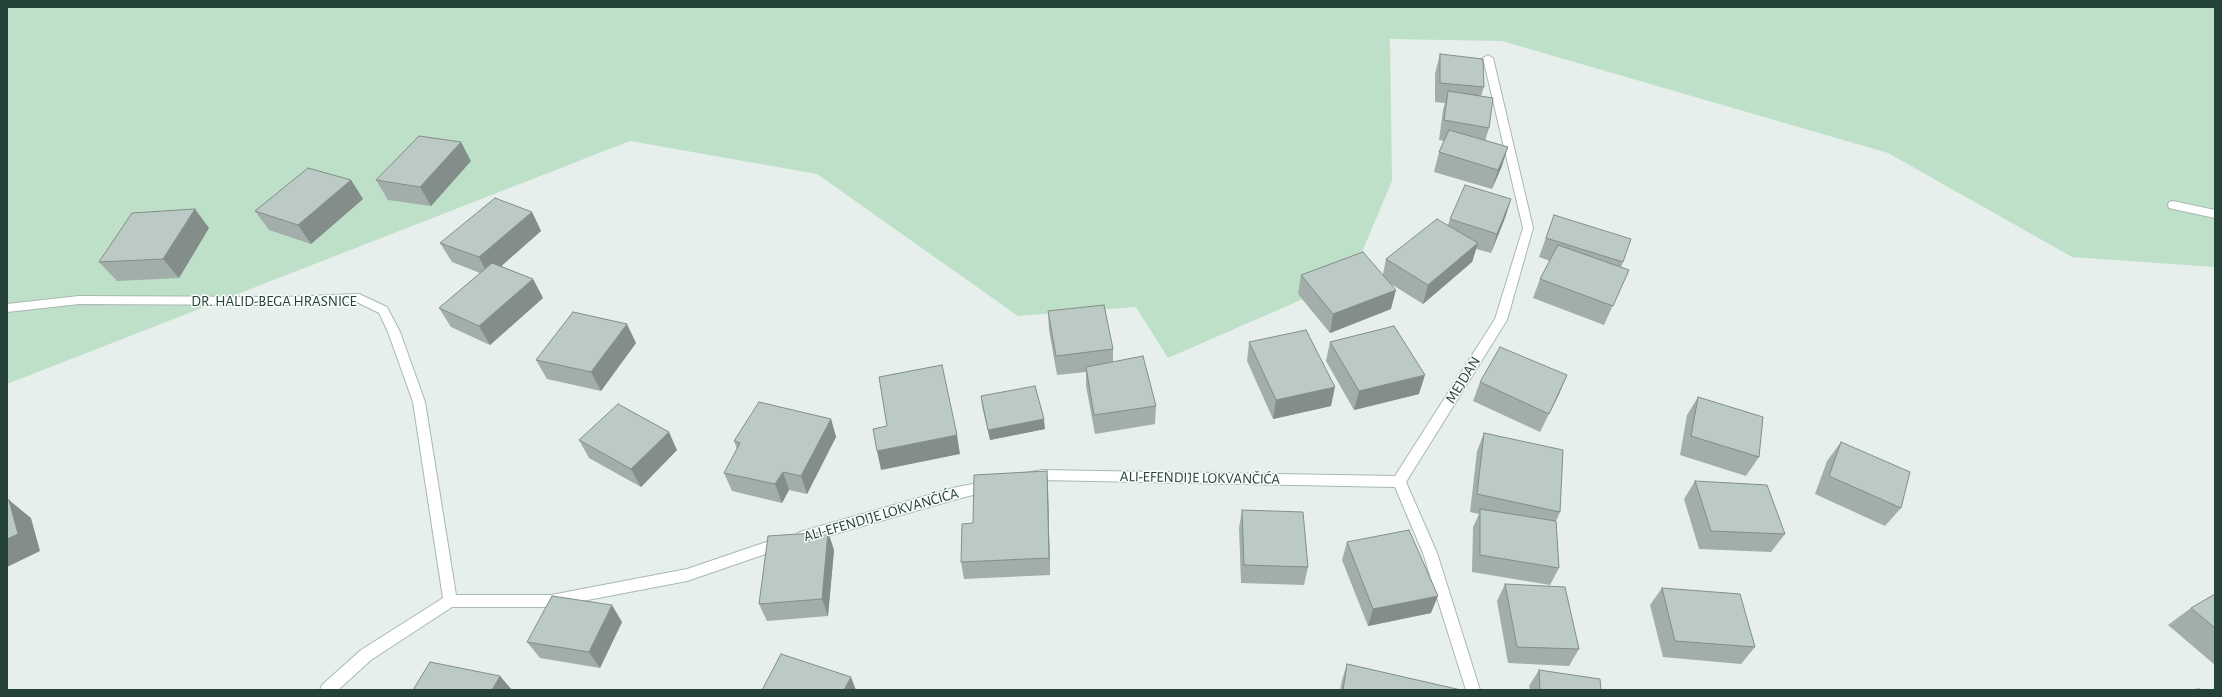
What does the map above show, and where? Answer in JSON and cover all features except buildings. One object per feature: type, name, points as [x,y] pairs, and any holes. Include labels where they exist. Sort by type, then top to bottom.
[{"type":"street","name":"MEJDAN","points":[[1398,482],[1501,320],[1528,228],[1488,58]]},
{"type":"street","points":[[2173,205],[2215,214]]},
{"type":"street","name":"DR. HALID-BEGA HRASNICE","points":[[7,308],[79,300],[284,301],[359,298],[383,310],[394,332],[419,402],[436,502],[450,601]]},
{"type":"street","name":"ALI-EFENDIJE LOKVANČIĆA","points":[[1018,480],[1041,475],[1398,482]]},
{"type":"street","points":[[1398,482],[1430,553],[1473,690]]},
{"type":"street","name":"ALI-EFENDIJE LOKVANČIĆA","points":[[450,601],[551,601],[687,575],[769,547],[957,493],[1003,483]]},
{"type":"street","points":[[327,690],[366,655],[450,601]]},
{"type":"green space","points":[[7,7],[2215,7],[2215,267],[2072,257],[1888,153],[1502,41],[1390,39],[1392,181],[1351,278],[1168,358],[1136,307],[1018,316],[817,174],[630,141],[7,384]]}]
